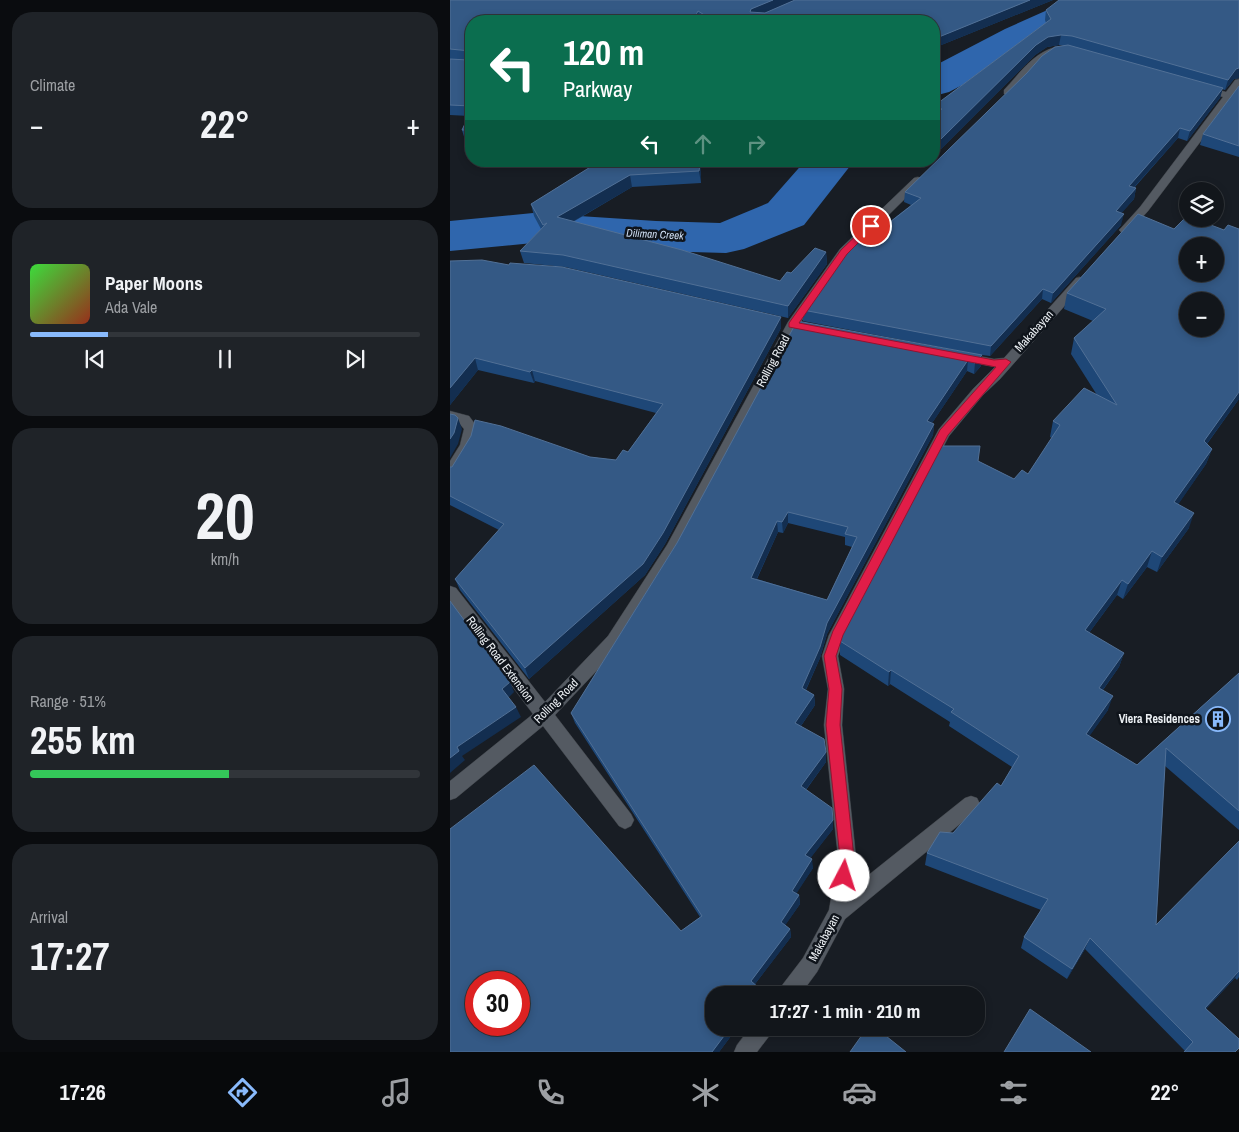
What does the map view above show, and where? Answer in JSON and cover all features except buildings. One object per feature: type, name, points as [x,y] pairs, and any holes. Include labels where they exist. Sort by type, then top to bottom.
[{"type":"street","points":[[999,101],[1044,54],[1056,49],[1076,53]]},
{"type":"street","points":[[1118,238],[1144,209],[1239,82]]},
{"type":"street","points":[[1191,85],[1230,96]]},
{"type":"street","name":"Rolling Road","points":[[450,792],[544,716],[614,641],[672,549],[792,325],[844,252],[928,170]]},
{"type":"street","name":"Makabayan","points":[[794,986],[810,965],[838,912],[847,858],[833,725],[836,689],[830,656],[837,635],[944,433],[1085,275]]},
{"type":"street","points":[[946,354],[994,363],[1006,362]]},
{"type":"street","points":[[450,416],[464,419],[471,428],[467,446],[450,473]]},
{"type":"street","name":"Rolling Road Extension","points":[[450,592],[625,820]]},
{"type":"street","points":[[838,912],[972,804]]},
{"type":"street","points":[[744,1052],[757,1036]]},
{"type":"waterway","name":"Diliman Creek","points":[[940,80],[1020,38],[1102,0]]},
{"type":"waterway","name":"Diliman Creek","points":[[450,236],[533,228],[656,236],[726,238],[786,214],[826,167]]},
{"type":"place","name":"Viera Residences","points":[[1218,719]]},
{"type":"route","points":[[844,876],[847,858],[833,725],[835,677],[830,656],[837,635],[944,433],[1006,362],[994,363],[792,325],[844,252],[871,226]]}]
